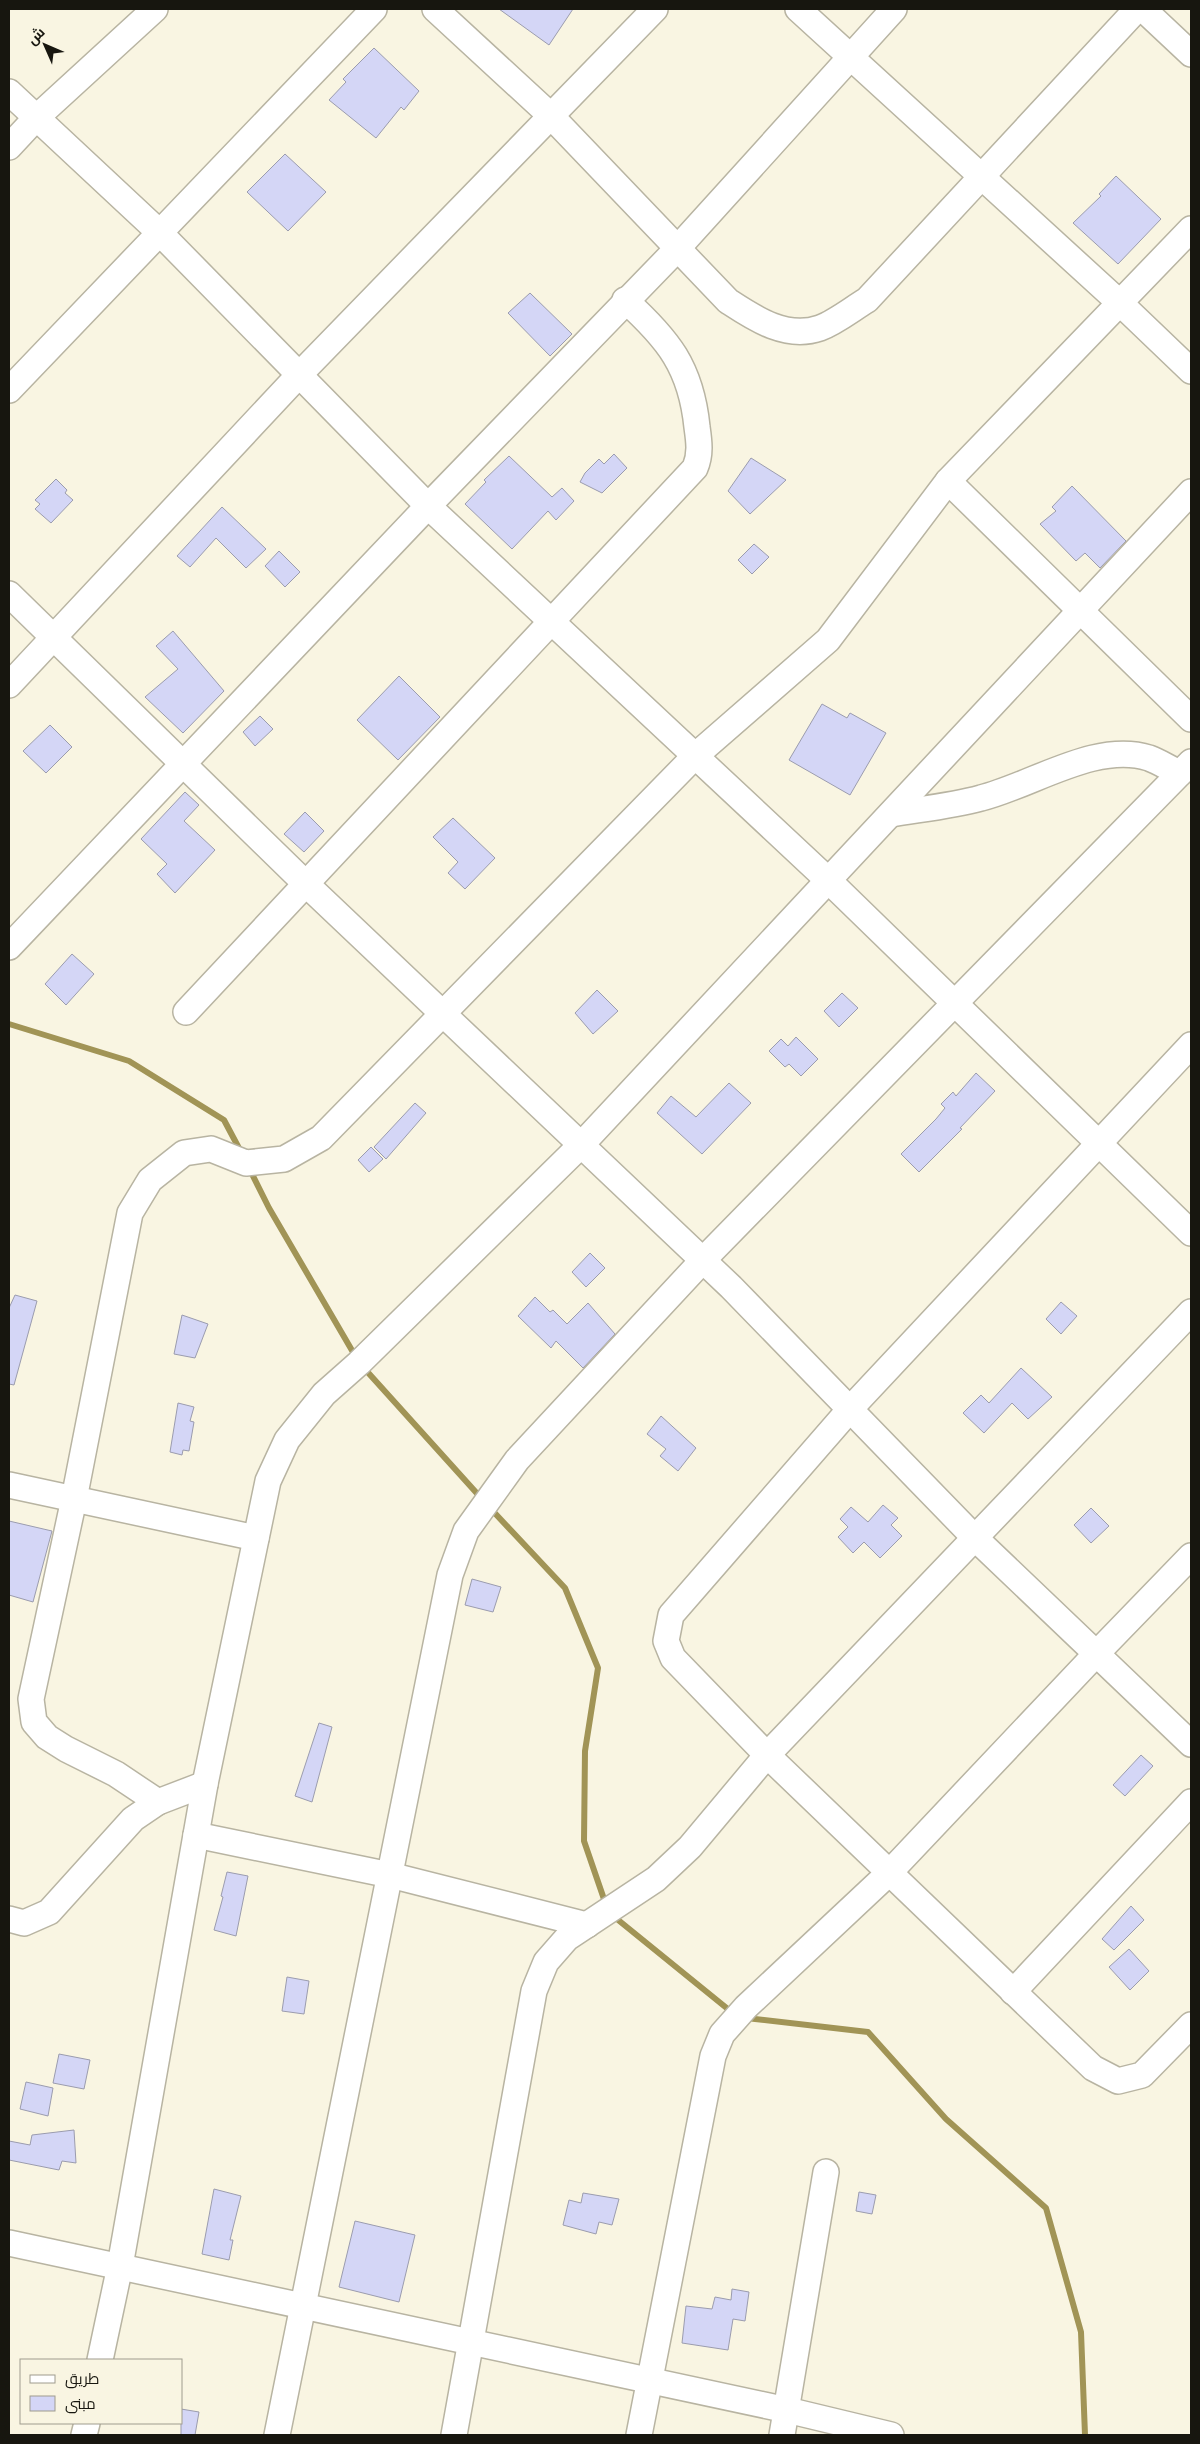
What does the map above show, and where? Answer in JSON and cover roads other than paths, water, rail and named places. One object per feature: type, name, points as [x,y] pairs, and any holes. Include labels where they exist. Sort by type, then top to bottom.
[{"type":"street","points":[[9,147],[36,118],[155,9]]},
{"type":"street","points":[[9,390],[374,9]]},
{"type":"street","points":[[435,9],[550,115],[728,301],[752,317],[785,331],[819,328],[866,300],[1137,9]]},
{"type":"street","points":[[9,685],[298,376],[655,9]]},
{"type":"street","points":[[798,9],[1120,303],[1191,371]]},
{"type":"street","points":[[9,947],[625,300],[677,249],[894,9]]},
{"type":"street","points":[[1143,9],[1191,54]]},
{"type":"street","points":[[9,92],[159,232],[298,376],[428,506],[829,881],[1191,1233]]},
{"type":"street","points":[[158,1802],[116,1774],[66,1749],[47,1737],[34,1722],[31,1699],[74,1499],[130,1213],[150,1180],[184,1153],[211,1149],[246,1163],[284,1159],[321,1138],[695,756],[828,640],[948,481],[1191,229]]},
{"type":"street","points":[[186,1012],[695,468],[699,458],[694,398],[676,356],[652,325],[625,300]]},
{"type":"street","points":[[948,481],[1191,719]]},
{"type":"street","points":[[100,2359],[120,2266],[205,1784],[268,1481],[287,1440],[324,1394],[359,1363],[582,1144],[1191,492]]},
{"type":"street","points":[[9,594],[305,883],[703,1260],[851,1408],[974,1537],[1191,1744]]},
{"type":"street","points":[[891,814],[981,798],[1024,784],[1088,758],[1114,754],[1148,758],[1186,768]]},
{"type":"street","points":[[278,2435],[450,1575],[466,1531],[517,1460],[703,1260],[954,1002],[1186,768]]},
{"type":"street","points":[[1191,1045],[851,1408],[671,1615],[666,1641],[673,1658],[767,1756],[1093,2068],[1118,2082],[1142,2075],[1191,2025]]},
{"type":"street","points":[[454,2435],[534,1991],[546,1962],[567,1938],[656,1879],[690,1847],[767,1756],[974,1537],[1191,1312]]},
{"type":"street","points":[[9,1485],[256,1538]]},
{"type":"street","points":[[639,2435],[713,2056],[722,2034],[746,2007],[890,1873],[1191,1556]]},
{"type":"street","points":[[9,1920],[24,1923],[50,1912],[133,1819],[158,1802],[205,1784]]},
{"type":"street","points":[[1013,1992],[1191,1802]]},
{"type":"street","points":[[196,1835],[390,1875],[587,1925]]},
{"type":"street","points":[[782,2435],[826,2172]]},
{"type":"street","points":[[9,2243],[472,2341],[787,2410],[891,2435]]},
{"type":"waterway","points":[[9,1024],[129,1061],[224,1120],[241,1152]]},
{"type":"waterway","points":[[249,1168],[269,1208],[357,1359]]},
{"type":"waterway","points":[[363,1367],[482,1499]]},
{"type":"waterway","points":[[490,1508],[565,1588],[598,1668],[585,1751],[584,1841],[606,1905]]},
{"type":"waterway","points":[[612,1915],[734,2014]]},
{"type":"waterway","points":[[746,2018],[868,2032],[946,2119],[1046,2208],[1081,2332],[1085,2435]]}]
